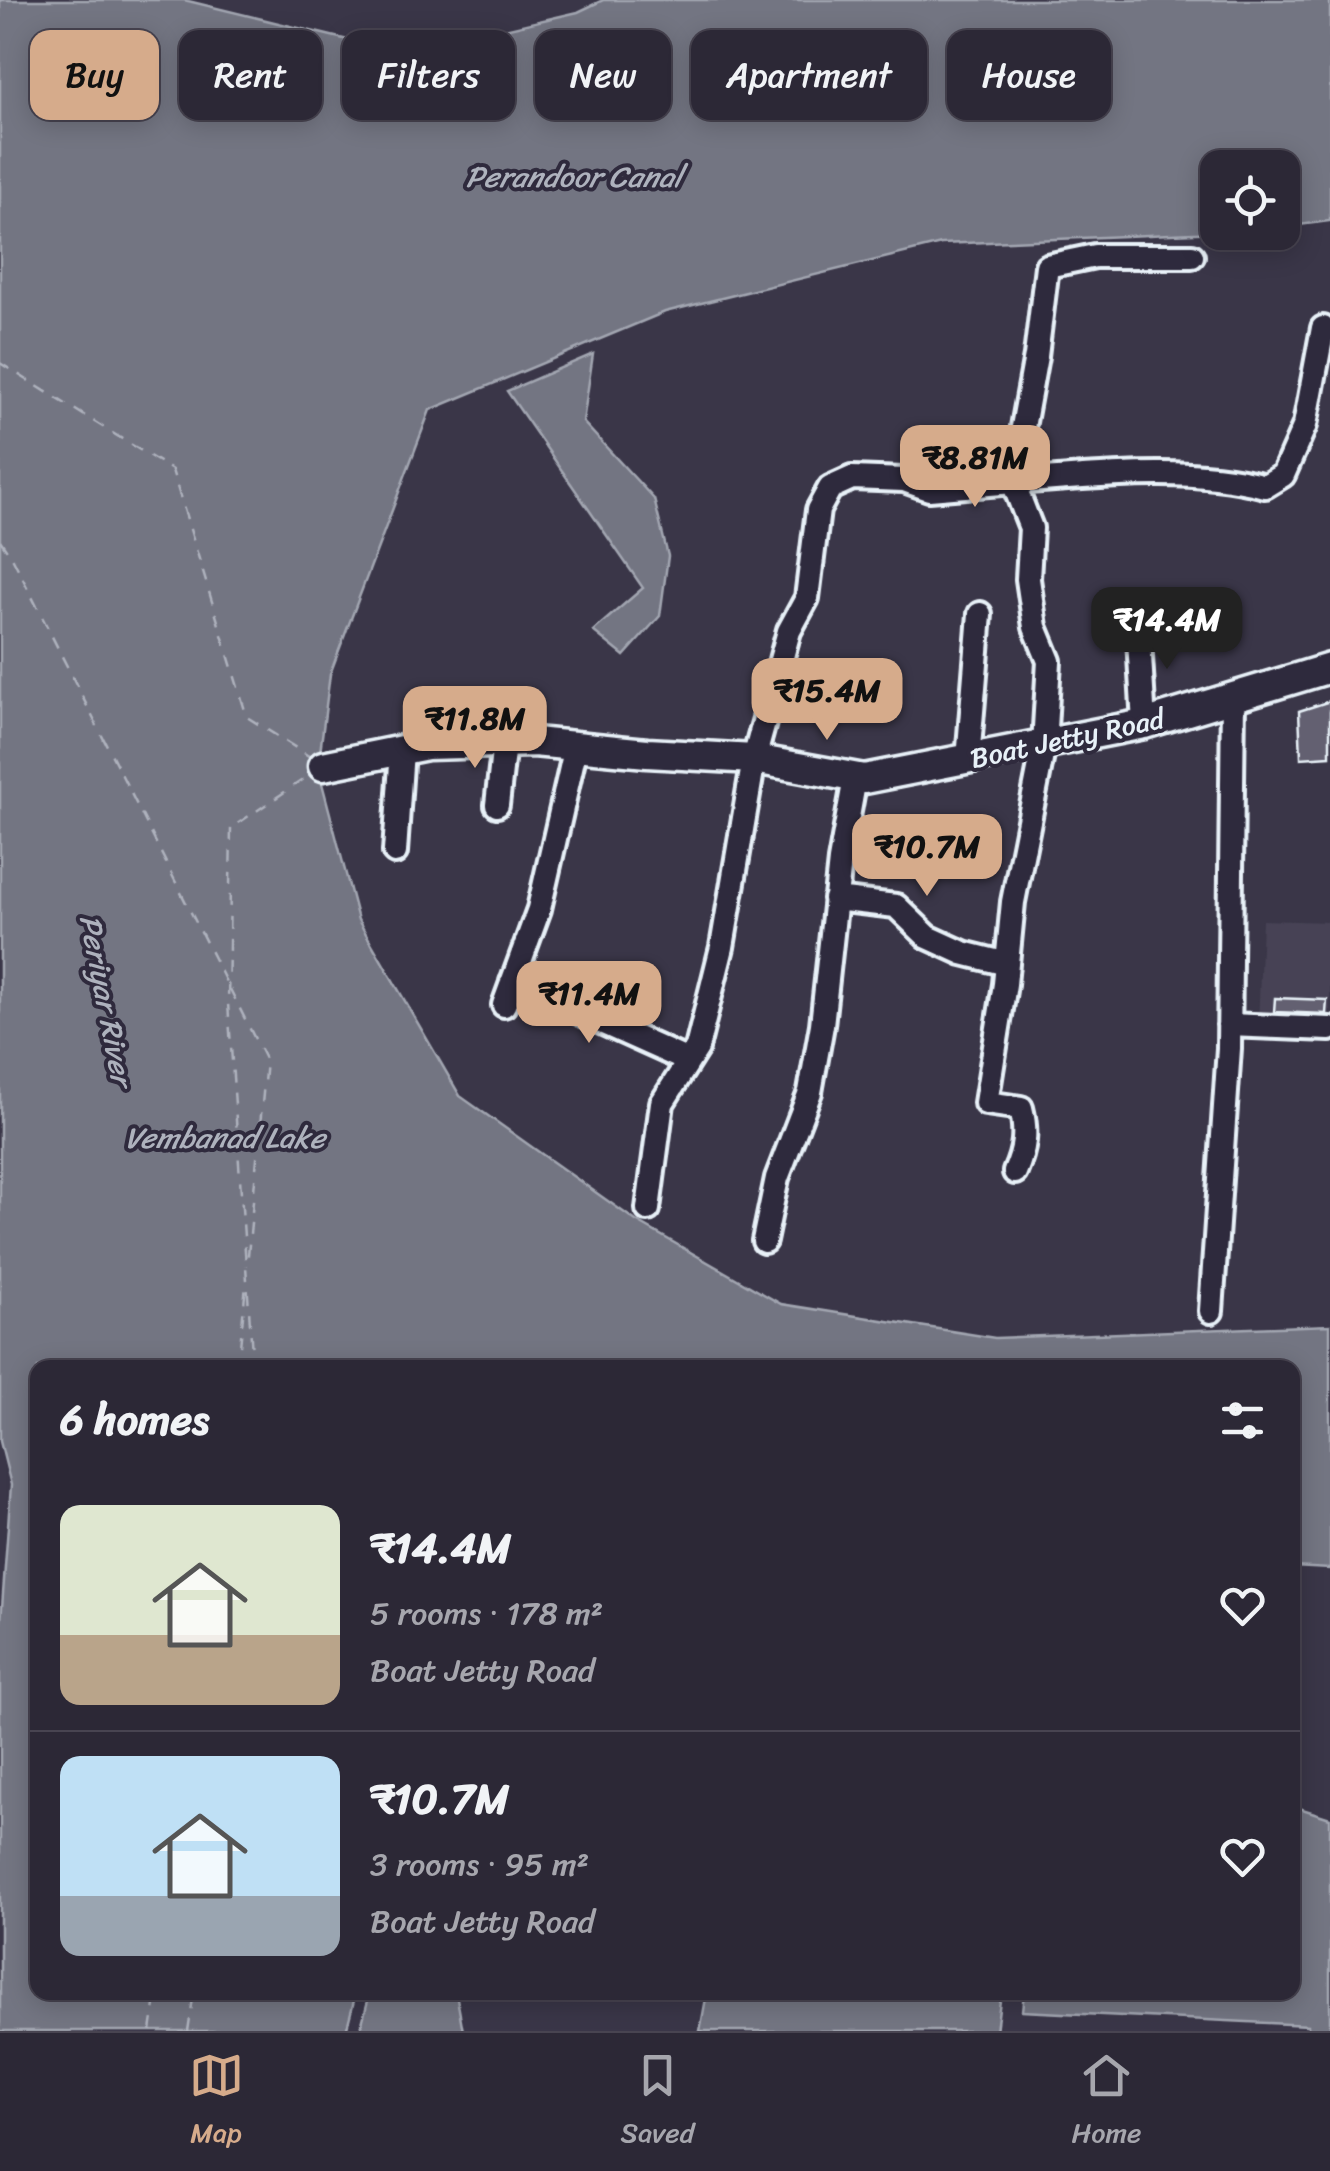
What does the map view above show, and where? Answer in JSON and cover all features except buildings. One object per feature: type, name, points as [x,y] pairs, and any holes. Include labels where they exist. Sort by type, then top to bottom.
[{"type":"street","points":[[1015,1172],[1024,1152],[1026,1127],[1021,1108],[986,1104],[1013,902],[1044,746],[1048,662],[1034,627],[1028,579],[1031,528],[1012,482],[1036,356],[1047,266],[1095,256],[1192,256]]},
{"type":"street","points":[[648,1209],[662,1103],[697,1048],[722,947],[754,759],[789,632],[807,598],[818,510],[830,488],[852,478],[904,480],[930,489],[1125,473],[1230,476],[1265,486],[1283,475],[1305,425],[1323,328]]},
{"type":"street","points":[[968,760],[980,614]]},
{"type":"street","points":[[1138,622],[1144,724]]},
{"type":"street","name":"Boat Jetty Road","points":[[323,766],[427,745],[534,742],[754,759],[864,780],[1144,724],[1330,668]]},
{"type":"street","points":[[1211,1311],[1229,1026],[1233,697]]},
{"type":"street","points":[[497,806],[504,743]]},
{"type":"street","points":[[504,1005],[539,909],[576,746]]},
{"type":"street","points":[[395,852],[402,750]]},
{"type":"street","points":[[764,1241],[776,1178],[810,1092],[854,778]]},
{"type":"street","points":[[836,899],[896,906],[928,937],[962,954],[1007,964]]},
{"type":"street","points":[[512,982],[688,1061]]},
{"type":"street","points":[[1229,1026],[1330,1029]]},
{"type":"shaded area","points":[[1262,920],[1330,922],[1330,1025],[1258,1026]]},
{"type":"water","name":"Vembanad Lake","points":[[0,0],[184,0],[307,30],[179,30],[179,120],[322,120],[322,34],[342,39],[342,120],[515,120],[515,30],[500,30],[578,12],[603,0],[1330,0],[1330,221],[1300,225],[1300,150],[1200,150],[1200,233],[941,244],[665,312],[430,410],[330,674],[318,768],[358,920],[460,1096],[636,1221],[781,1304],[995,1338],[1330,1325],[1330,1569],[1300,1567],[1300,1360],[30,1360],[30,2000],[354,2000],[346,2031],[0,2031],[0,1635],[11,1485],[0,1441]]},
{"type":"water","points":[[593,354],[583,422],[654,499],[668,556],[660,616],[624,656],[593,631],[643,588],[507,391]]},
{"type":"water","points":[[1300,1808],[1330,1818],[1330,2031],[1308,2031],[1308,2025],[1022,2011],[1023,2000],[1300,2000]]},
{"type":"water","points":[[368,2000],[457,2000],[463,2031],[360,2031]]},
{"type":"water","points":[[706,2000],[1000,2000],[996,2031],[700,2031]]},
{"type":"ferry route","points":[[0,363],[172,470],[247,717],[315,760]]},
{"type":"ferry route","points":[[0,540],[226,982]]},
{"type":"ferry route","points":[[252,1360],[228,1003],[231,828],[313,773]]},
{"type":"ferry route","points":[[230,989],[266,1061],[247,1266]]},
{"type":"ferry route","points":[[239,1360],[246,1284]]},
{"type":"ferry route","points":[[151,2031],[156,2000]]},
{"type":"ferry route","points":[[188,2031],[193,2000]]},
{"type":"water label","name":"Perandoor Canal","points":[[574,177]]},
{"type":"water label","name":"Periyar River","points":[[106,1000]]}]
